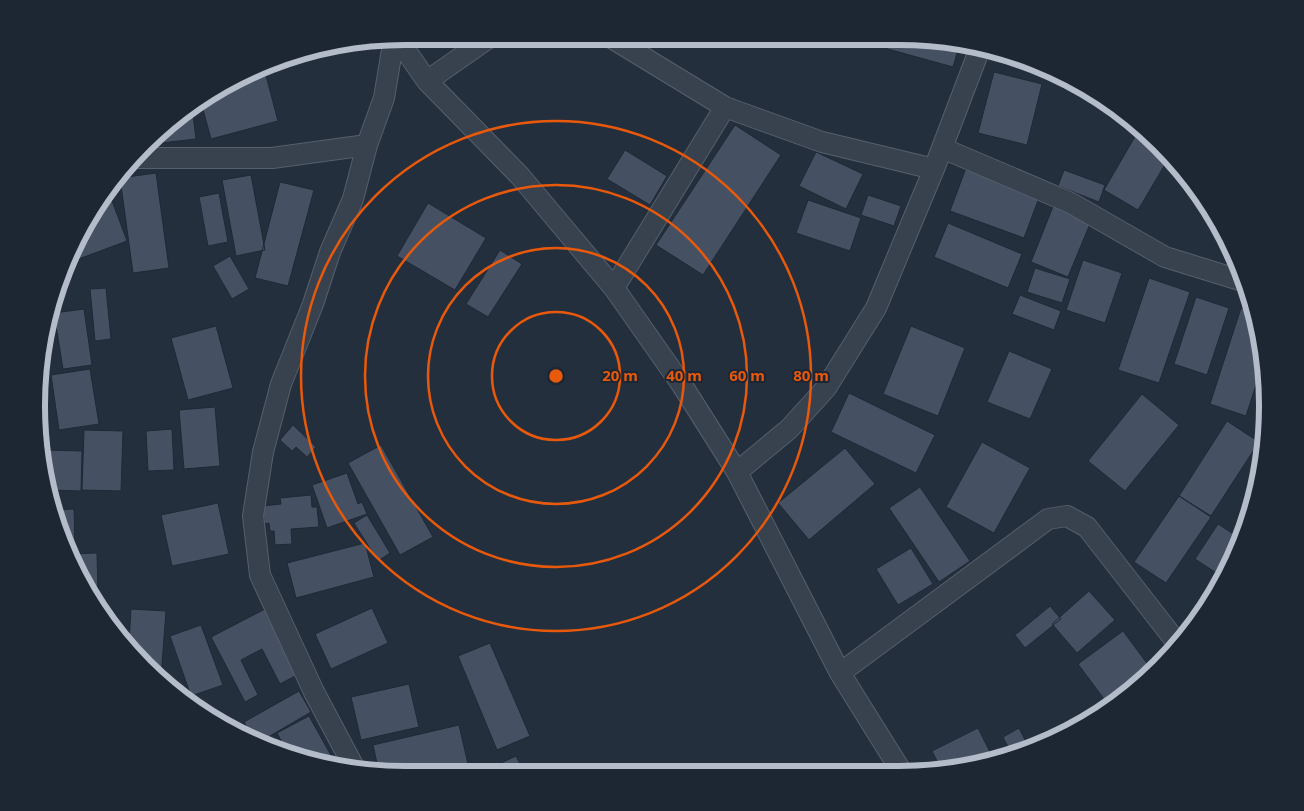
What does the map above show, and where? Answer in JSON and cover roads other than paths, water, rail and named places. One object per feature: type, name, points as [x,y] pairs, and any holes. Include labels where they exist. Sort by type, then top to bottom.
[{"type":"street","points":[[400,45],[427,81],[520,176],[614,288],[682,385],[737,472],[840,673],[898,766]]},
{"type":"street","points":[[427,81],[479,45]]},
{"type":"street","points":[[623,45],[725,107],[822,142],[934,169]]},
{"type":"street","points":[[351,762],[314,692],[260,575],[253,516],[263,452],[281,384],[313,304],[330,252],[353,199],[367,145],[384,98],[394,46]]},
{"type":"street","points":[[737,472],[789,429],[826,388],[876,308],[934,169],[978,54]]},
{"type":"street","points":[[614,288],[725,107]]},
{"type":"street","points":[[144,158],[272,158],[367,145]]},
{"type":"street","points":[[942,148],[1071,203],[1165,257],[1236,279]]},
{"type":"street","points":[[840,673],[1048,519],[1067,516],[1087,527],[1174,639]]}]
